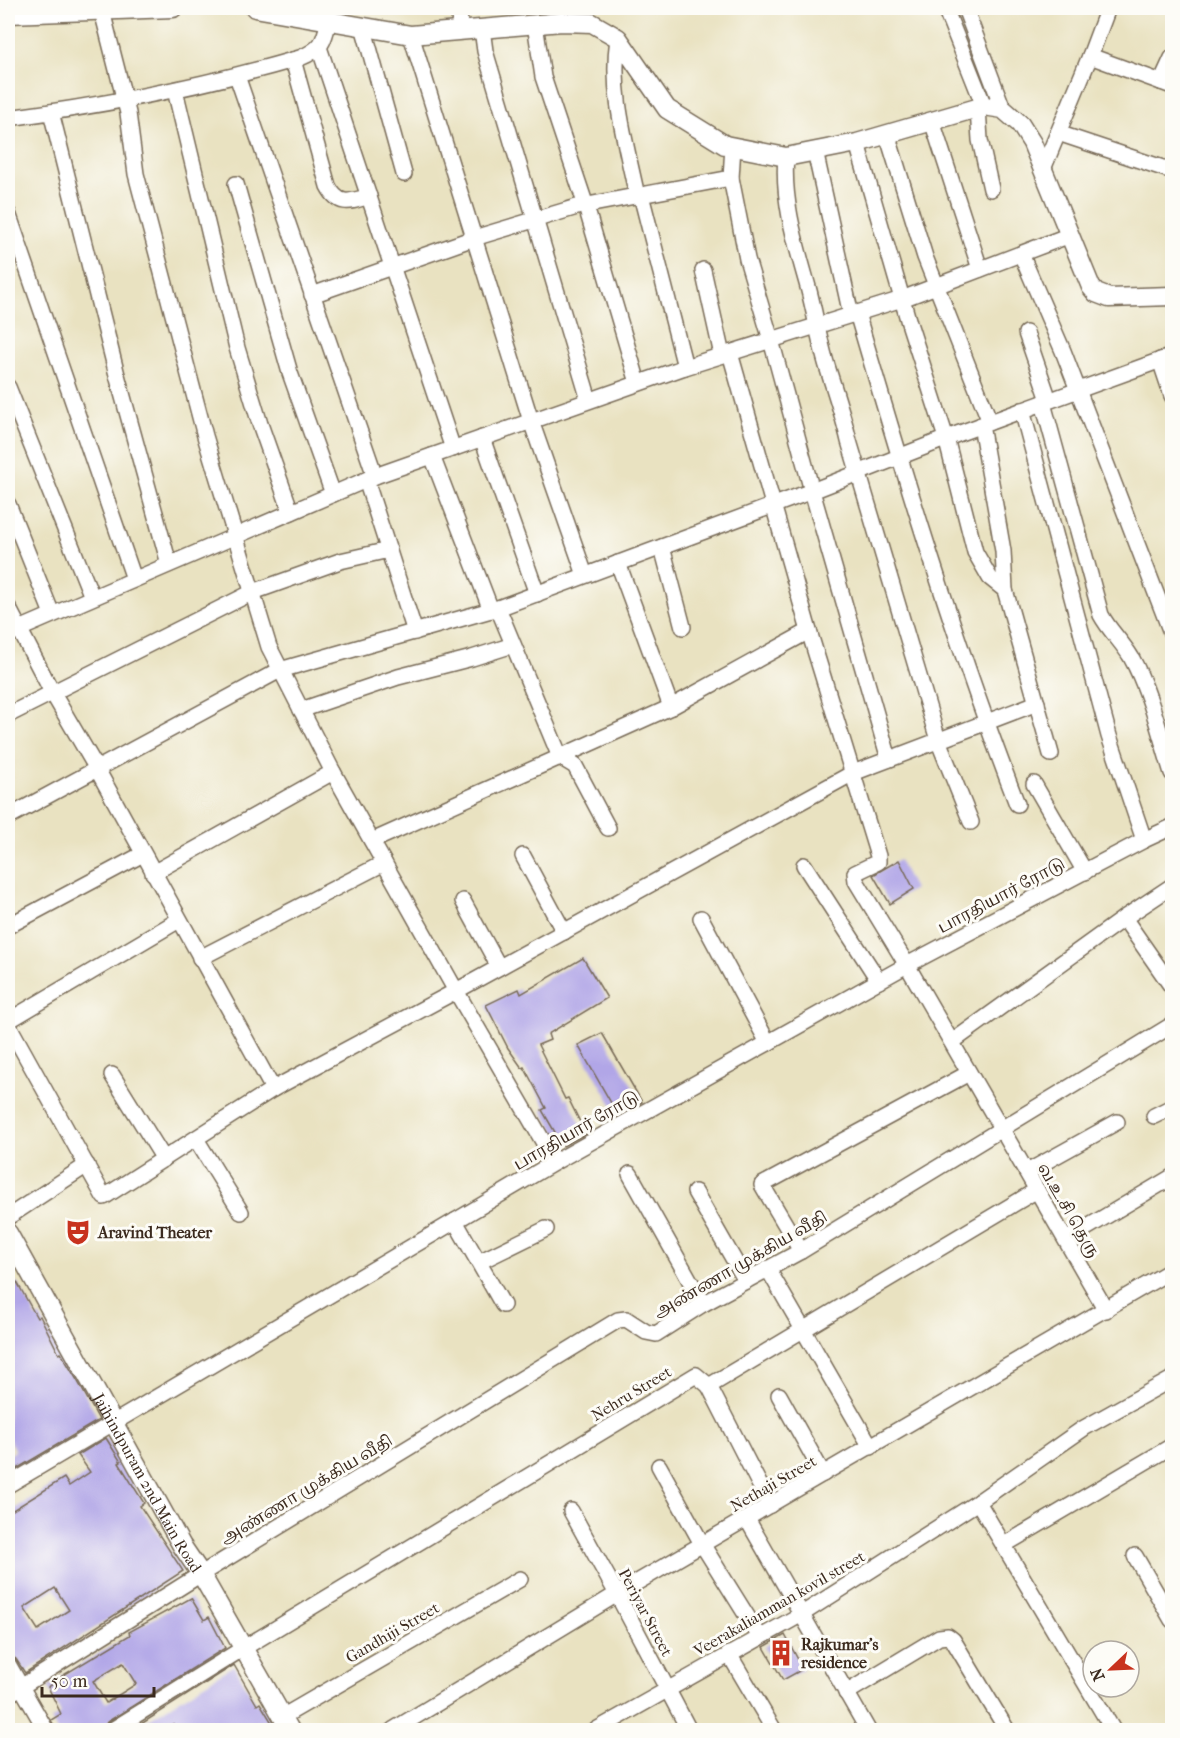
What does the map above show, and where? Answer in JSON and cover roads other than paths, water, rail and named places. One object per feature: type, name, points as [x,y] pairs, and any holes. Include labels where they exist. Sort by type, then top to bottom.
[{"type":"street","points":[[8,14],[173,8]]},
{"type":"street","points":[[255,8],[363,26],[414,44],[459,31],[484,40],[537,38],[562,22],[592,23],[618,38],[667,108],[725,145],[732,153],[785,169],[815,151],[861,156],[935,133],[981,107],[1003,109]]},
{"type":"street","points":[[459,31],[460,8]]},
{"type":"street","points":[[945,8],[981,107],[980,134],[991,189]]},
{"type":"street","points":[[965,8],[1003,109],[1020,124],[1032,142],[1043,169],[1062,240],[1091,287],[1096,293],[1109,297],[1173,296]]},
{"type":"street","points":[[1043,169],[1108,8]]},
{"type":"street","points":[[102,10],[126,107],[136,174],[205,436],[270,647],[333,772],[456,992],[555,1162]]},
{"type":"street","points":[[329,20],[322,56],[453,448]]},
{"type":"street","points":[[363,26],[404,174]]},
{"type":"street","points":[[537,38],[543,77],[585,205],[638,383]]},
{"type":"street","points":[[618,38],[615,62],[617,100],[639,195],[685,367]]},
{"type":"street","points":[[484,40],[589,400]]},
{"type":"street","points":[[414,44],[531,421],[585,575]]},
{"type":"street","points":[[8,118],[52,117],[126,107],[177,97],[295,65],[310,54],[322,56]]},
{"type":"street","points":[[1090,56],[1167,84],[1173,58]]},
{"type":"street","points":[[295,65],[328,186],[333,195],[340,201],[350,202],[369,196]]},
{"type":"street","points":[[239,80],[312,295],[370,478],[389,550],[415,632]]},
{"type":"street","points":[[177,97],[237,348],[260,424],[291,512]]},
{"type":"street","points":[[52,117],[117,375],[169,564]]},
{"type":"street","points":[[935,133],[980,269]]},
{"type":"street","points":[[1058,133],[1173,171]]},
{"type":"street","points":[[891,147],[914,224],[986,423],[1003,551],[1005,590],[1052,754]]},
{"type":"street","points":[[815,151],[819,177],[854,314],[985,722],[1017,804]]},
{"type":"street","points":[[732,153],[731,178],[747,259],[890,759]]},
{"type":"street","points":[[861,156],[946,438],[975,552],[990,578],[1005,590]]},
{"type":"street","points":[[785,169],[793,235],[818,325],[826,365],[841,406],[858,473],[938,740],[971,822]]},
{"type":"street","points":[[312,295],[474,238],[585,205],[731,178]]},
{"type":"street","points":[[236,184],[290,373],[333,494]]},
{"type":"street","points":[[8,213],[134,579]]},
{"type":"street","points":[[13,631],[370,478],[685,367],[902,298],[1062,240]]},
{"type":"street","points":[[1021,254],[1173,635]]},
{"type":"street","points":[[703,270],[726,354],[853,773]]},
{"type":"street","points":[[1026,333],[1046,401],[1101,615],[1106,625],[1121,641],[1140,674],[1173,772]]},
{"type":"street","points":[[8,817],[280,670],[494,609],[537,594],[812,492],[946,438],[1166,358],[1173,396]]},
{"type":"street","points":[[8,387],[92,597]]},
{"type":"street","points":[[1022,410],[1108,736],[1144,840]]},
{"type":"street","points":[[482,438],[537,594]]},
{"type":"street","points":[[432,456],[494,609],[513,645],[560,757],[575,766],[608,828]]},
{"type":"street","points":[[8,504],[52,614]]},
{"type":"street","points":[[662,547],[683,627]]},
{"type":"street","points":[[8,715],[253,592],[340,561],[389,550]]},
{"type":"street","points":[[618,563],[671,707]]},
{"type":"street","points":[[8,607],[13,631],[97,769],[273,1089]]},
{"type":"street","points":[[372,841],[671,707],[809,631]]},
{"type":"street","points":[[301,710],[388,680],[513,645]]},
{"type":"street","points":[[179,920],[8,1022],[104,1197],[273,1089],[456,992],[853,773],[1036,703]]},
{"type":"street","points":[[153,873],[333,772]]},
{"type":"street","name":"வ.உ.சி தெரு","points":[[853,773],[879,860],[858,871],[855,877],[1106,1310]]},
{"type":"street","points":[[1034,784],[1085,872]]},
{"type":"street","name":"பாரதியார் ரோடு","points":[[8,1485],[555,1162],[908,965],[1144,840],[1173,827]]},
{"type":"street","points":[[8,926],[143,854]]},
{"type":"street","points":[[523,856],[564,932]]},
{"type":"street","points":[[200,958],[384,863]]},
{"type":"street","points":[[804,866],[879,981]]},
{"type":"street","points":[[952,1042],[1124,918],[1173,886]]},
{"type":"street","points":[[463,901],[499,967]]},
{"type":"street","points":[[701,918],[768,1043]]},
{"type":"street","points":[[1124,918],[1173,987]]},
{"type":"street","name":"அண்ணா முக்கிய வீதி","points":[[201,1574],[618,1320],[626,1319],[646,1332],[656,1334],[703,1304],[801,1251],[1173,1025]]},
{"type":"street","points":[[801,1251],[762,1185],[969,1072]]},
{"type":"street","points":[[112,1076],[164,1159]]},
{"type":"street","points":[[1154,1116],[1173,1107]]},
{"type":"street","points":[[1027,1172],[1116,1122]]},
{"type":"street","points":[[195,1139],[241,1212]]},
{"type":"street","points":[[8,1217],[87,1165]]},
{"type":"street","points":[[630,1174],[703,1304]]},
{"type":"street","points":[[1066,1240],[1173,1177]]},
{"type":"street","points":[[770,1505],[709,1386],[1037,1190]]},
{"type":"street","points":[[694,1192],[746,1281]]},
{"type":"street","points":[[455,1221],[503,1305]]},
{"type":"street","points":[[479,1262],[546,1228]]},
{"type":"street","name":"Jaihindpuram 2nd Main Road","points":[[8,1233],[14,1260],[114,1423],[182,1546],[201,1574],[286,1724]]},
{"type":"street","points":[[768,1269],[871,1447]]},
{"type":"street","name":"Nethaji Street","points":[[393,1731],[617,1594],[1173,1270]]},
{"type":"street","name":"Nehru Street","points":[[242,1649],[696,1374],[709,1386]]},
{"type":"street","name":"Veerakaliamman kovil street","points":[[596,1731],[802,1614],[978,1502],[1084,1428],[1173,1379]]},
{"type":"street","points":[[779,1395],[823,1474]]},
{"type":"street","points":[[1004,1545],[1173,1446]]},
{"type":"street","points":[[659,1466],[702,1544],[760,1637]]},
{"type":"street","points":[[978,1502],[1113,1731]]},
{"type":"street","name":"Periyar Street","points":[[571,1512],[689,1731]]},
{"type":"street","points":[[747,1519],[868,1731]]},
{"type":"street","points":[[1135,1556],[1173,1620]]},
{"type":"street","points":[[14,1691],[201,1574]]},
{"type":"street","name":"Gandhiji Street","points":[[286,1724],[520,1579]]},
{"type":"street","points":[[846,1693],[939,1637],[948,1636],[953,1640],[1007,1731]]},
{"type":"street","points":[[112,1731],[242,1649]]},
{"type":"street","points":[[729,1654],[774,1731]]},
{"type":"street","points":[[8,1664],[14,1691],[46,1731]]},
{"type":"place","name":"Aravind Theater","points":[[78,1232]]},
{"type":"place","name":"Rajkumar's residence","points":[[781,1653]]}]
